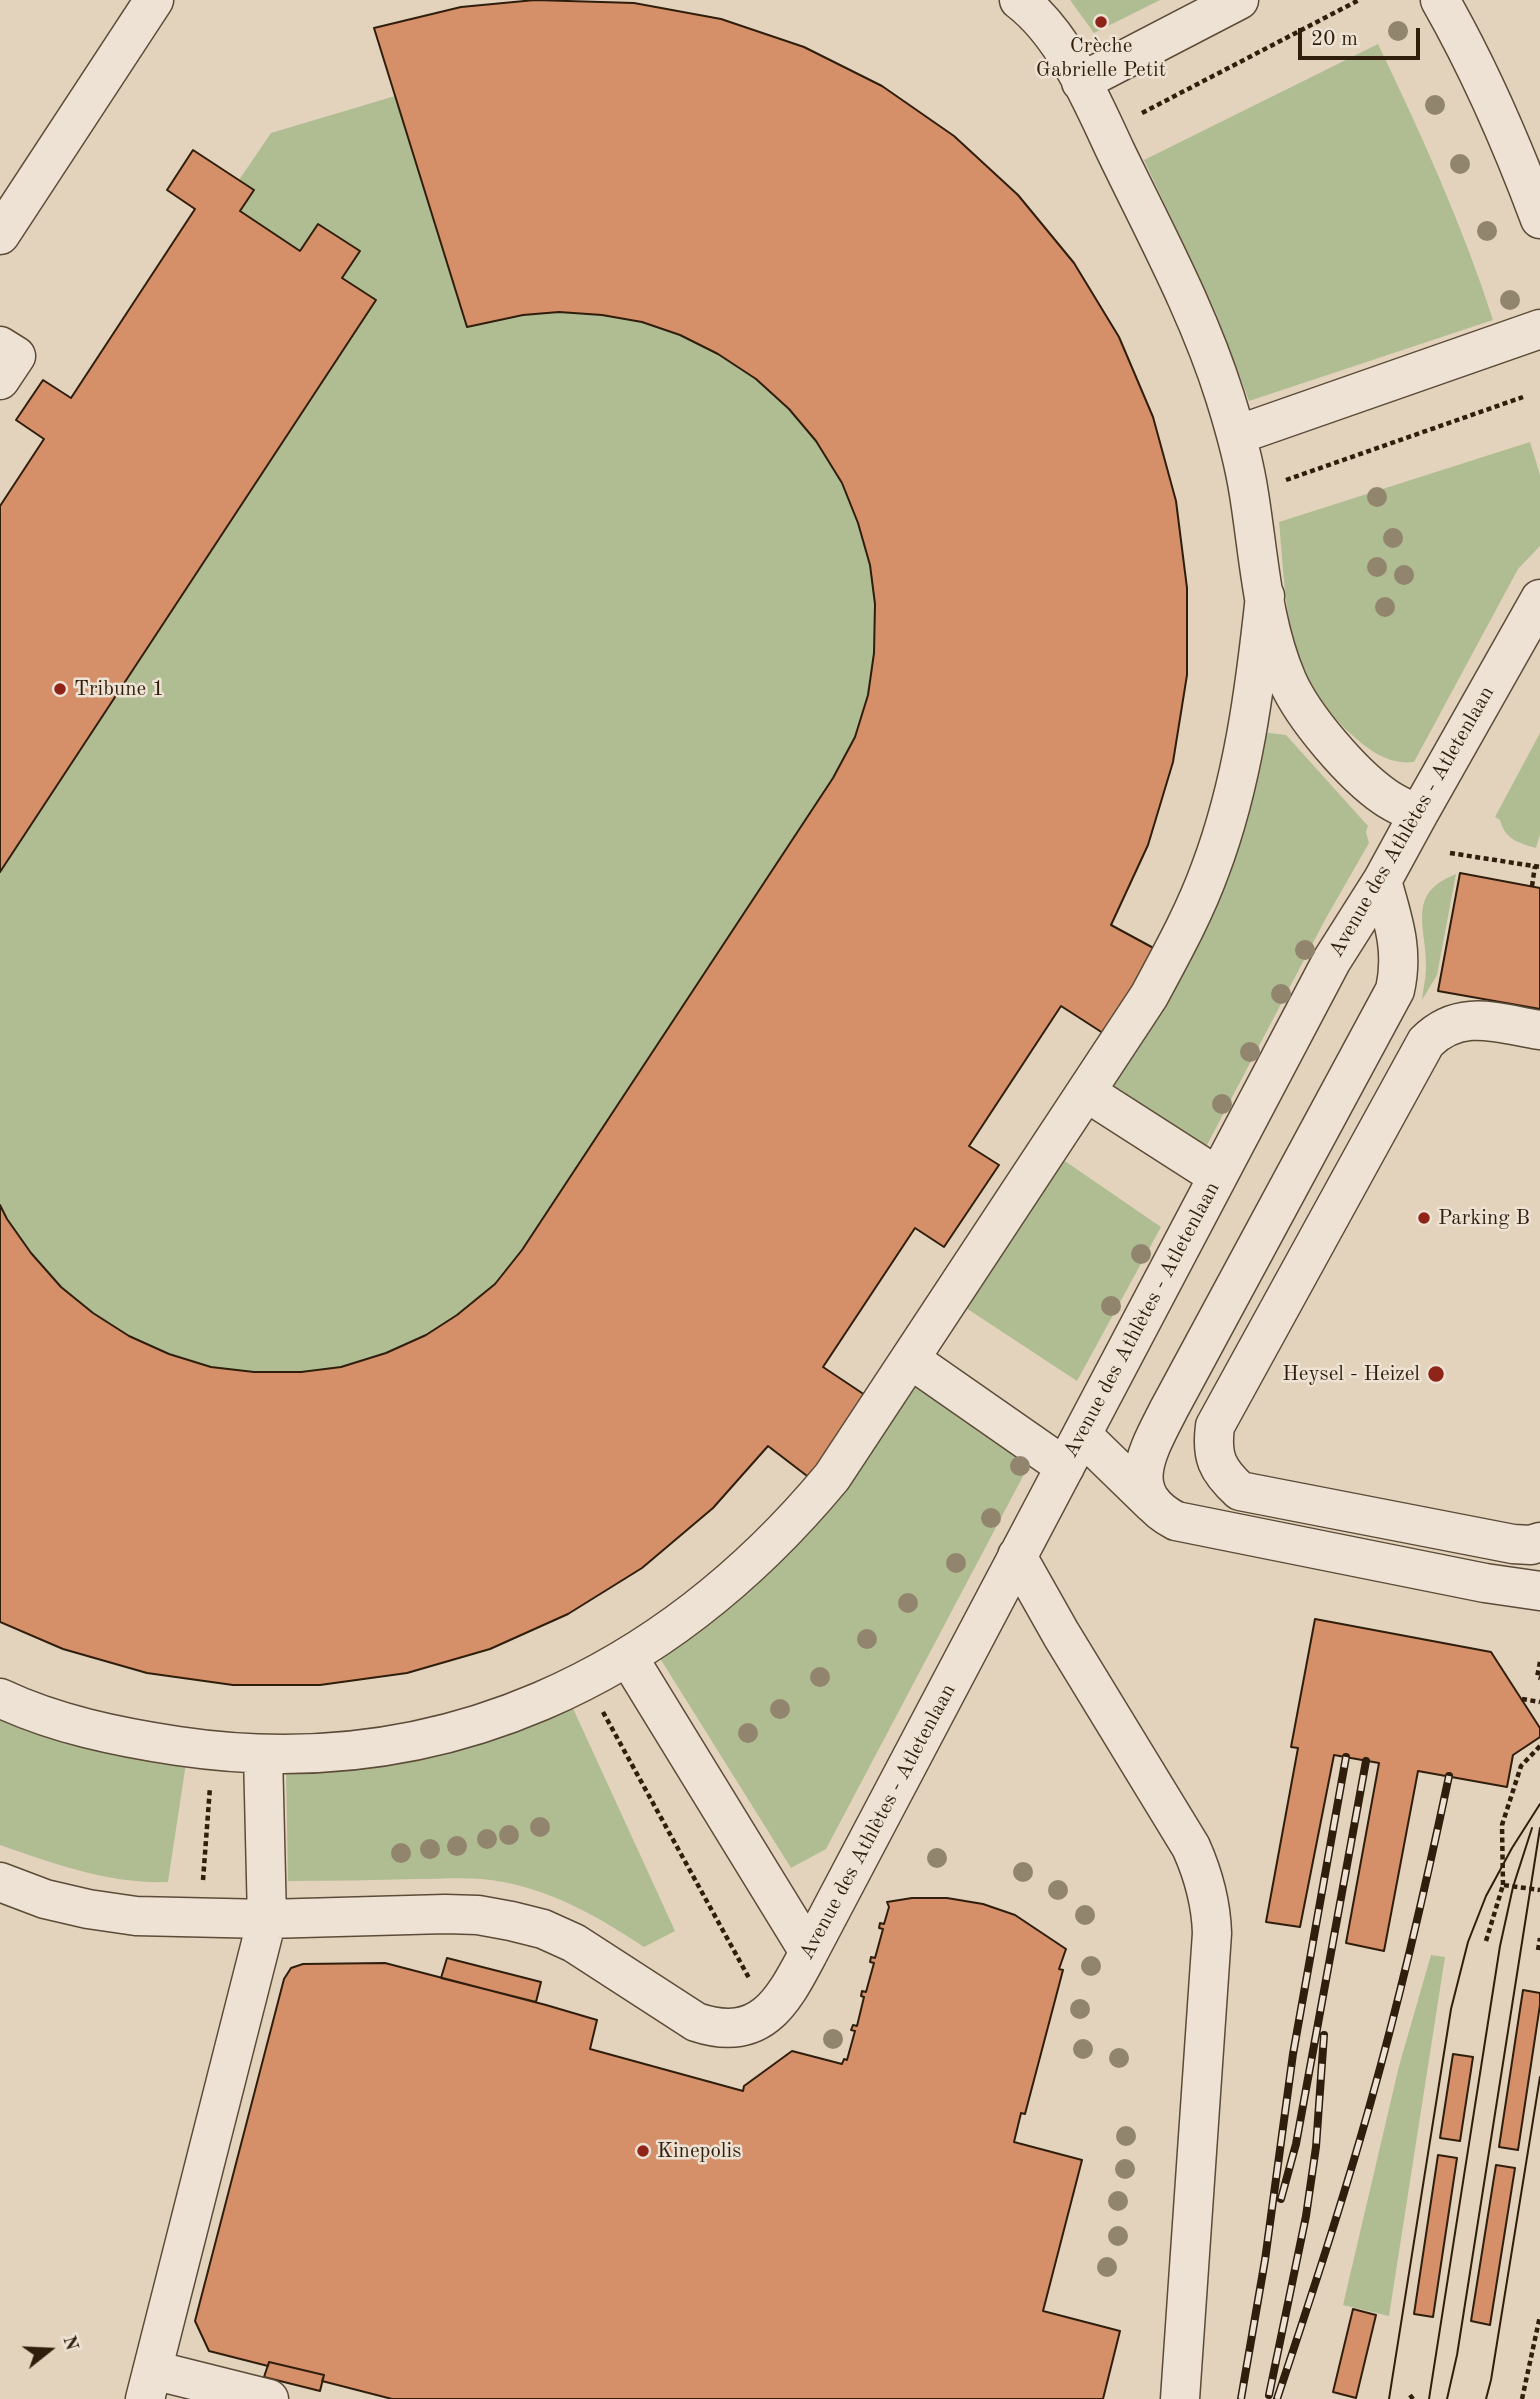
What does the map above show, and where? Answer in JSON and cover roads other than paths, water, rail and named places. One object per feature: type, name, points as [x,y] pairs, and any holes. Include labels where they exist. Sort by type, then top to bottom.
[{"type":"street","points":[[0,235],[154,0]]},
{"type":"street","points":[[1019,0],[1029,7],[1051,33],[1081,82],[1192,309],[1237,435],[1275,646],[1288,682],[1303,708],[1354,770],[1384,796],[1418,815]]},
{"type":"street","points":[[1081,82],[1239,0]]},
{"type":"street","points":[[1440,0],[1462,39],[1496,113],[1540,219]]},
{"type":"street","points":[[1237,435],[1540,329]]},
{"type":"street","points":[[0,346],[16,356],[0,380]]},
{"type":"street","points":[[0,1698],[38,1714],[150,1742],[213,1751],[263,1754],[351,1750],[416,1740],[521,1709],[586,1681],[628,1657],[682,1622],[720,1592],[788,1528],[832,1477],[1149,996],[1210,871],[1225,825],[1247,730],[1265,596]]},
{"type":"street","name":"Avenue des Athlètes - Atletenlaan","points":[[267,1919],[445,1914],[511,1920],[543,1929],[574,1943],[696,2022],[723,2028],[736,2027],[750,2024],[773,2010],[790,1989],[810,1952],[1332,960],[1382,881],[1540,599]]},
{"type":"street","points":[[1156,1508],[1149,1498],[1142,1477],[1149,1447],[1395,990],[1400,970],[1399,951],[1382,881]]},
{"type":"street","points":[[1540,1030],[1475,1020],[1456,1022],[1439,1029],[1426,1042],[1215,1426],[1213,1444],[1216,1463],[1226,1478],[1240,1491],[1513,1544],[1531,1545],[1540,1542]]},
{"type":"street","points":[[1086,1091],[1217,1176]]},
{"type":"street","points":[[910,1359],[1073,1451],[1176,1521],[1485,1583],[1540,1591]]},
{"type":"street","points":[[1017,1556],[1061,1634],[1191,1847],[1206,1886],[1211,1909],[1212,1933],[1180,2399]]},
{"type":"street","points":[[628,1657],[810,1952]]},
{"type":"street","points":[[263,1754],[267,1919],[149,2385],[270,2399]]},
{"type":"street","points":[[0,1882],[45,1899],[136,1916],[267,1919]]},
{"type":"tram line","points":[[1389,2399],[1451,2009],[1468,1942],[1486,1896],[1540,1804]]},
{"type":"tram line","points":[[1429,2399],[1500,1946],[1513,1887],[1532,1828]]},
{"type":"tram line","points":[[1447,2399],[1457,2355],[1540,1828]]},
{"type":"tram line","points":[[1486,2399],[1540,2077]]},
{"type":"railway","points":[[1241,2399],[1265,2260],[1293,2054],[1346,1757]]},
{"type":"railway","points":[[1281,2199],[1296,2144],[1366,1761]]},
{"type":"railway","points":[[1277,2399],[1338,2213],[1371,2101],[1413,1939],[1449,1776]]},
{"type":"railway","points":[[1269,2395],[1306,2216],[1316,2147],[1324,2035]]},
{"type":"place","name":"Crèche Gabrielle Petit","points":[[1101,22]]},
{"type":"place","name":"Tribune 1","points":[[60,689]]},
{"type":"place","name":"Parking B","points":[[1424,1218]]},
{"type":"place","name":"Heysel - Heizel","points":[[1436,1374]]},
{"type":"place","name":"Kinepolis","points":[[643,2151]]}]
